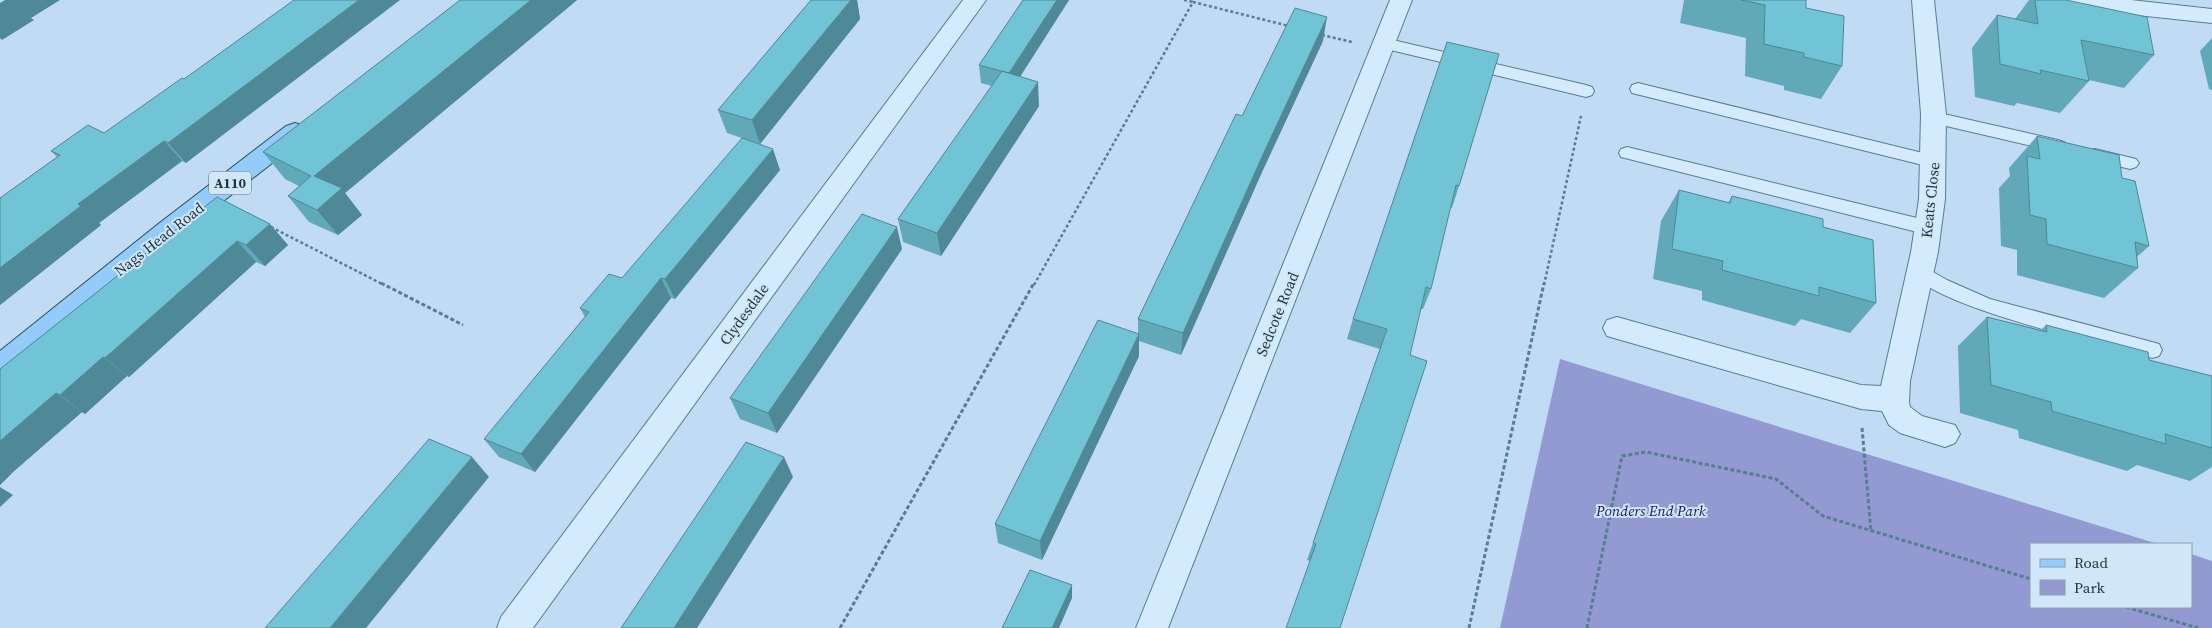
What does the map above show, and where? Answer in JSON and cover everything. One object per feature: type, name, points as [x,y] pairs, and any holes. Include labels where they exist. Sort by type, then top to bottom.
[{"type":"main road","name":"Nags Head Road","points":[[0,367],[166,232],[313,117]]},
{"type":"street","name":"Clydesdale","points":[[513,628],[975,0]]},
{"type":"street","name":"Sedcote Road","points":[[1152,628],[1401,0]]},
{"type":"street","name":"Keats Close","points":[[1923,0],[1931,59],[1935,118],[1935,162],[1929,228],[1921,272],[1899,364],[1894,397],[1896,412],[1904,421],[1945,434]]},
{"type":"street","points":[[2061,0],[2140,4],[2212,16]]},
{"type":"street","points":[[1617,328],[1861,397],[1879,400],[1894,397]]},
{"type":"lane","points":[[1383,46],[1586,91]]},
{"type":"lane","points":[[1638,89],[1935,162]]},
{"type":"lane","points":[[1935,118],[2130,163]]},
{"type":"lane","points":[[1627,153],[1929,228]]},
{"type":"lane","points":[[1921,272],[1940,285],[1986,305],[2152,350]]},
{"type":"path","points":[[1184,0],[1297,28]]},
{"type":"path","points":[[840,628],[1193,2]]},
{"type":"path","points":[[1316,33],[1383,46]]},
{"type":"path","points":[[1469,628],[1586,91]]},
{"type":"path","points":[[262,223],[463,325]]},
{"type":"path","points":[[1861,397],[1863,453],[1871,532]]},
{"type":"path","points":[[1587,628],[1622,456],[1646,452],[1776,479],[1824,516],[1871,532],[2030,579]]},
{"type":"path","points":[[2129,608],[2198,628]]},
{"type":"green space","name":"Ponders End Park","points":[[1560,359],[2155,543],[2030,543],[2030,608],[2192,608],[2192,554],[2212,561],[2212,628],[1500,628]]},
{"type":"building","points":[[294,0],[359,0],[168,143],[164,141],[78,204],[81,206],[0,268],[0,198],[60,155],[51,151],[88,125],[104,133],[182,78],[184,79]]},
{"type":"building","points":[[460,0],[531,0],[314,176],[342,188],[317,210],[288,196],[311,176],[263,152]]},
{"type":"building","points":[[811,0],[851,0],[752,120],[718,110]]},
{"type":"building","points":[[1023,0],[1057,0],[1009,73],[979,65]]},
{"type":"building","points":[[1741,0],[1806,0],[1806,8],[1844,16],[1842,66],[1804,57],[1804,53],[1764,44],[1765,5]]},
{"type":"building","points":[[2035,0],[2066,0],[2147,17],[2154,55],[2081,40],[2089,81],[2040,70],[2041,74],[2000,64],[1997,15],[2038,24]]},
{"type":"building","points":[[1295,8],[1327,17],[1183,333],[1138,319],[1236,114],[1242,116]]},
{"type":"building","points":[[1447,42],[1499,54],[1459,186],[1456,185],[1431,289],[1426,287],[1410,355],[1427,361],[1340,628],[1286,628],[1316,544],[1313,543],[1387,329],[1353,319]]},
{"type":"building","points":[[1002,71],[1038,82],[937,233],[898,219]]},
{"type":"building","points":[[2037,136],[2119,155],[2122,178],[2135,181],[2149,246],[2135,242],[2138,268],[2047,244],[2046,219],[2030,215],[2027,156],[2040,159]]},
{"type":"building","points":[[742,138],[773,149],[665,279],[661,278],[521,454],[484,439],[589,312],[580,308],[609,274],[622,278]]},
{"type":"building","points":[[1679,190],[1730,203],[1732,196],[1773,206],[1823,219],[1823,227],[1873,240],[1876,303],[1819,287],[1819,296],[1722,270],[1723,261],[1672,249]]},
{"type":"building","points":[[217,197],[270,224],[246,245],[237,241],[105,358],[103,357],[60,395],[56,393],[0,441],[0,369]]},
{"type":"building","points":[[862,214],[897,227],[768,413],[730,398]]},
{"type":"building","points":[[1987,317],[2047,332],[2046,325],[2148,352],[2149,360],[2212,376],[2212,448],[2165,434],[2166,444],[2052,411],[2051,402],[1991,385]]},
{"type":"building","points":[[1098,320],[1139,334],[1040,541],[995,524]]},
{"type":"building","points":[[429,439],[472,457],[330,628],[265,628]]},
{"type":"building","points":[[746,442],[784,457],[674,628],[621,628]]},
{"type":"building","points":[[1030,570],[1072,585],[1052,628],[1002,628]]}]
